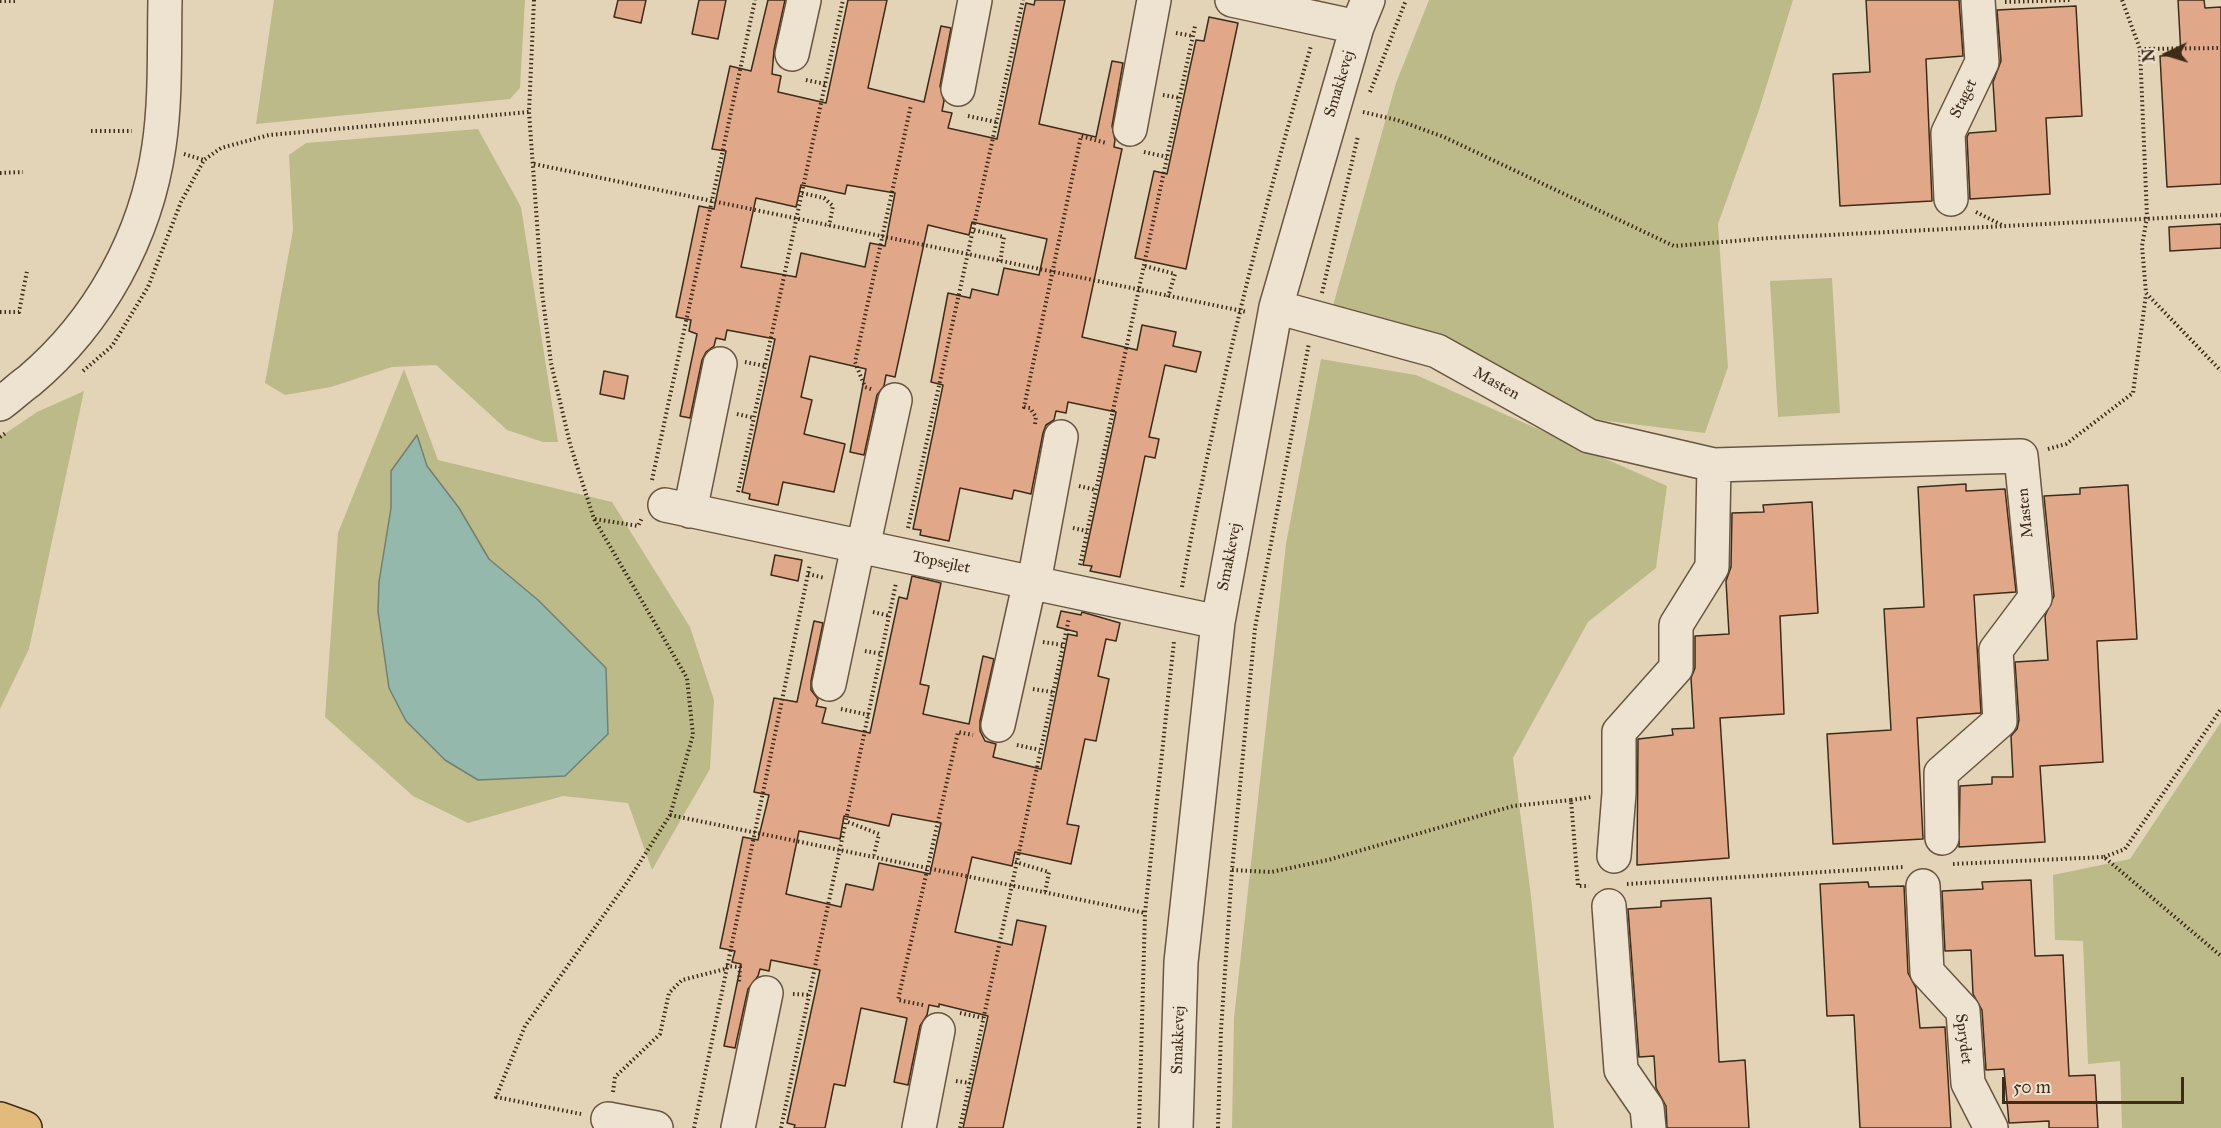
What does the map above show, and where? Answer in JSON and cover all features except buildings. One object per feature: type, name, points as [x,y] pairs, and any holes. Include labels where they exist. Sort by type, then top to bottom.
[{"type":"main road","points":[[0,1119],[25,1128]]},
{"type":"street","points":[[5,417],[91,315],[123,263],[146,206],[159,146],[165,0]]},
{"type":"street","points":[[792,54],[804,0]]},
{"type":"street","points":[[958,89],[975,0]]},
{"type":"street","points":[[1122,137],[1154,0]]},
{"type":"street","points":[[1232,0],[1363,14]]},
{"type":"street","name":"Staget","points":[[1951,199],[1948,133],[1982,62],[1978,1]]},
{"type":"street","name":"Smakkevej","points":[[1176,1128],[1181,962],[1218,622],[1276,307],[1363,14]]},
{"type":"street","name":"Masten","points":[[1276,307],[1437,351],[1589,436],[1714,465],[2021,456],[2035,598],[1996,650],[2000,721],[1941,773],[1942,838]]},
{"type":"street","points":[[664,507],[720,364]]},
{"type":"street","points":[[829,684],[895,400]]},
{"type":"street","points":[[988,730],[1032,582],[1061,437]]},
{"type":"street","points":[[1614,856],[1619,793],[1619,732],[1676,668],[1676,625],[1712,567],[1714,465]]},
{"type":"street","name":"Topsejlet","points":[[664,507],[733,519],[1218,622]]},
{"type":"street","name":"Sprydet","points":[[1923,886],[1928,972],[1963,1011],[1968,1083],[1991,1128]]},
{"type":"street","points":[[1605,896],[1621,1070],[1647,1108],[1648,1128]]},
{"type":"street","points":[[738,1128],[766,993]]},
{"type":"street","points":[[919,1128],[940,1016]]},
{"type":"street","points":[[608,1119],[650,1127]]},
{"type":"path","points":[[534,0],[529,112],[542,292],[551,363],[570,444],[594,519],[687,678],[693,735],[670,815],[628,881],[525,1026],[496,1097],[608,1119],[615,1077],[660,1034],[669,993],[682,980],[725,969]]},
{"type":"path","points":[[594,519],[638,526],[664,507],[711,201],[755,0]]},
{"type":"path","points":[[733,519],[843,0]]},
{"type":"path","points":[[1360,123],[1406,0]]},
{"type":"path","points":[[1978,1],[2071,0]]},
{"type":"path","points":[[2021,456],[2066,444],[2133,393],[2146,293],[2142,246],[2147,218],[2140,49],[2122,0]]},
{"type":"path","points":[[0,1],[16,1]]},
{"type":"path","points":[[1079,568],[1195,26]]},
{"type":"path","points":[[2140,49],[2221,48]]},
{"type":"path","points":[[895,400],[865,387],[855,362],[911,105]]},
{"type":"path","points":[[79,375],[112,346],[148,287],[181,202],[199,168],[204,160],[221,148],[269,135],[529,112]]},
{"type":"path","points":[[1363,112],[1397,120],[1444,137],[1674,246],[1770,238],[2221,215]]},
{"type":"path","points":[[1218,1128],[1221,1030],[1232,870],[1255,628],[1314,318],[1328,274],[1358,135]]},
{"type":"path","points":[[1061,437],[1035,427],[1036,417],[1030,408],[1024,407],[1080,136],[1122,137]]},
{"type":"path","points":[[534,164],[1238,311]]},
{"type":"path","points":[[0,172],[23,172]]},
{"type":"path","points":[[802,193],[824,198],[833,206],[829,226]]},
{"type":"path","points":[[1951,199],[2006,227]]},
{"type":"path","points":[[974,230],[1004,237],[1000,262]]},
{"type":"path","points":[[1145,266],[1175,274],[1168,297]]},
{"type":"path","points":[[0,312],[19,312],[27,271]]},
{"type":"path","points":[[2146,293],[2221,371]]},
{"type":"path","points":[[0,437],[5,417]]},
{"type":"path","points":[[638,526],[646,509],[664,507]]},
{"type":"path","points":[[694,1128],[811,560]]},
{"type":"path","points":[[960,1128],[1010,885],[1070,613]]},
{"type":"path","points":[[2104,857],[2125,849],[2221,709]]},
{"type":"path","points":[[983,1018],[940,1016],[898,1000],[958,732],[988,730]]},
{"type":"path","points":[[1232,870],[1271,872],[1328,860],[1513,806],[1571,800],[1578,886],[1605,896]]},
{"type":"path","points":[[670,815],[874,855],[1145,914]]},
{"type":"path","points":[[847,822],[879,834],[874,855]]},
{"type":"path","points":[[1015,862],[1049,872],[1046,893]]},
{"type":"shaded area","points":[[274,0],[525,0],[520,88],[510,99],[256,124]]},
{"type":"shaded area","points":[[1429,0],[1793,0],[1759,110],[1718,224],[1728,367],[1705,433],[1591,419],[1332,309],[1396,83]]},
{"type":"shaded area","points":[[478,129],[521,207],[558,442],[543,442],[507,430],[436,365],[392,367],[331,387],[285,395],[265,383],[293,230],[289,155],[306,143]]},
{"type":"shaded area","points":[[1832,278],[1840,413],[1778,417],[1770,281]]},
{"type":"shaded area","points":[[1321,359],[1416,375],[1667,486],[1656,568],[1588,622],[1513,758],[1531,896],[1554,1128],[1232,1128],[1234,1018],[1286,544]]},
{"type":"shaded area","points":[[404,369],[438,460],[612,502],[690,627],[714,700],[710,769],[652,870],[628,803],[563,796],[468,823],[413,796],[325,717],[338,533]],"holes":[[[427,466],[459,508],[489,559],[538,600],[565,776],[478,779],[445,760],[389,688],[378,611],[379,582],[391,508],[391,471]]]},
{"type":"shaded area","points":[[84,391],[29,649],[0,709],[0,437],[37,412]]},
{"type":"shaded area","points":[[2221,722],[2221,1128],[2122,1128],[2120,1061],[2088,1064],[2083,941],[2055,940],[2053,875],[2130,859]]},
{"type":"water","points":[[417,435],[427,466],[459,508],[489,559],[538,600],[606,668],[608,734],[565,776],[478,780],[445,760],[406,721],[389,688],[378,611],[379,582],[391,508],[391,471]]}]
